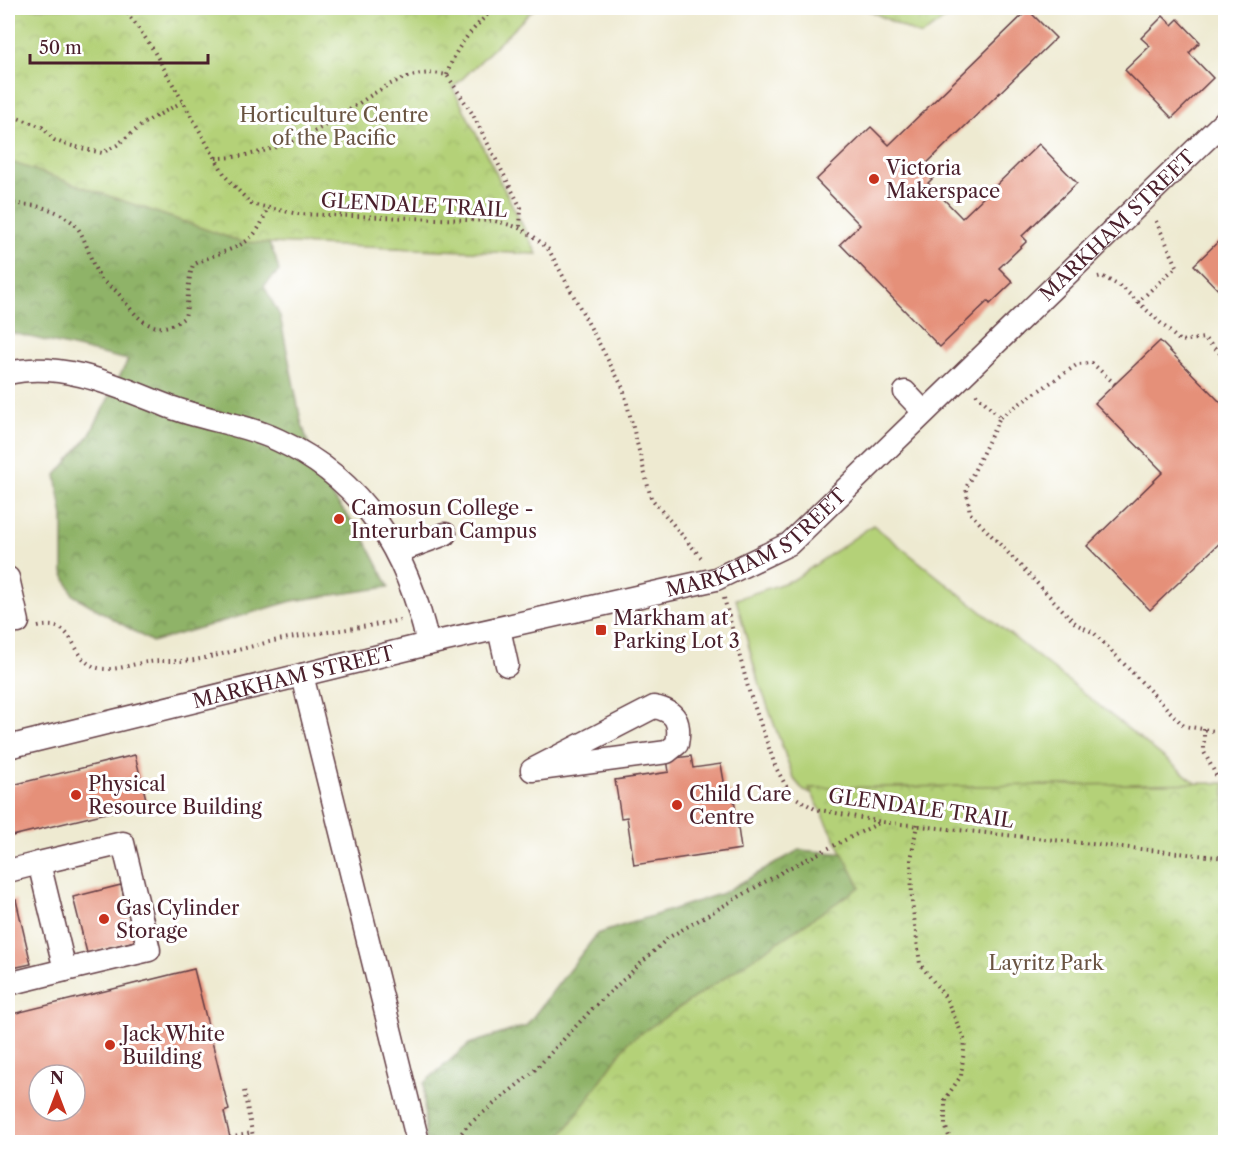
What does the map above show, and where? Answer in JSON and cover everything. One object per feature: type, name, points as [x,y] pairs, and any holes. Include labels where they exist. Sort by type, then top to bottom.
[{"type":"street","name":"MARKHAM STREET","points":[[8,747],[428,644],[498,629],[725,589],[789,544],[924,412],[1156,171],[1226,120]]},
{"type":"street","points":[[8,373],[57,371],[109,381],[172,407],[277,440],[326,467],[367,505],[397,552],[412,584],[428,644]]},
{"type":"street","points":[[905,392],[924,412]]},
{"type":"street","points":[[397,552],[445,534]]},
{"type":"street","points":[[8,578],[18,622]]},
{"type":"street","points":[[498,629],[507,665]]},
{"type":"street","points":[[302,675],[418,1143]]},
{"type":"street","points":[[654,707],[667,709],[676,716],[680,730],[677,744],[667,752],[532,770],[654,707]]},
{"type":"street","points":[[8,871],[123,843],[149,950],[8,984]]},
{"type":"street","points":[[39,863],[66,970]]},
{"type":"path","name":"GLENDALE TRAIL","points":[[124,8],[151,46],[226,177],[251,204],[298,214],[463,219],[520,227],[549,250],[623,388],[651,498],[725,589],[749,691],[776,768],[791,795],[815,808],[882,822],[1226,858]]},
{"type":"path","points":[[447,75],[452,57],[465,37],[494,8]]},
{"type":"path","points":[[215,158],[228,158],[300,138],[408,76],[434,72],[447,75],[472,113],[521,208],[520,227]]},
{"type":"path","points":[[8,114],[42,127],[54,140],[102,153],[117,145],[144,123],[183,102]]},
{"type":"path","points":[[8,203],[38,205],[58,212],[74,224],[82,235],[85,247],[102,280],[118,292],[129,309],[144,322],[158,328],[176,324],[185,317],[189,298],[188,277],[193,265],[212,255],[239,247],[255,237],[267,208]]},
{"type":"path","points":[[1138,302],[1177,266],[1161,237],[1155,218],[1157,212]]},
{"type":"path","points":[[1091,279],[1102,276],[1123,288],[1180,341],[1204,338],[1226,359]]},
{"type":"path","points":[[1115,384],[1092,363],[1078,364],[1000,417],[966,488],[970,513],[1076,624],[1094,633],[1184,726],[1226,733]]},
{"type":"path","points":[[972,390],[1000,417]]},
{"type":"path","points":[[52,624],[60,626],[69,635],[86,663],[96,668],[110,669],[149,662],[197,659],[284,639],[366,629],[422,616]]},
{"type":"path","points":[[1204,729],[1204,752],[1226,794]]},
{"type":"path","points":[[454,1143],[468,1125],[532,1073],[592,1009],[668,938],[789,868],[882,822]]},
{"type":"path","points":[[917,824],[911,860],[912,902],[920,964],[946,998],[965,1041],[961,1076],[945,1099],[944,1119],[951,1143]]},
{"type":"path","points":[[244,1091],[251,1133],[255,1143]]},
{"type":"path","points":[[230,1138],[251,1133]]},
{"type":"green space","points":[[8,8],[257,219],[275,256],[279,271],[264,286],[280,316],[301,421],[320,480],[363,536],[389,587],[292,601],[152,642],[73,595],[63,572],[63,517],[56,475],[89,436],[128,360],[8,332]]},
{"type":"green space","name":"Horticulture Centre of the Pacific","points":[[8,8],[535,8],[453,88],[537,254],[242,242],[8,161]]},
{"type":"green space","points":[[864,8],[960,8],[921,36]]},
{"type":"green space","points":[[873,525],[1221,803],[1226,838],[826,798],[804,791],[794,779],[757,677],[736,599],[793,580]]},
{"type":"green space","name":"Layritz Park","points":[[1225,783],[1225,1142],[557,1142],[628,1042],[860,887],[809,788]]},
{"type":"green space","points":[[799,850],[898,858],[1225,1142],[425,1142],[424,1083],[469,1044],[526,1026],[597,934],[723,893]]},
{"type":"building","name":"Victoria Makerspace","points":[[1028,10],[1056,38],[922,168],[933,178],[928,183],[962,218],[1039,144],[1077,183],[1022,236],[1027,241],[999,268],[1013,282],[990,304],[988,301],[940,347],[840,244],[860,225],[816,180],[871,127],[889,145]]},
{"type":"building","points":[[1163,16],[1172,25],[1178,19],[1200,42],[1189,53],[1213,78],[1172,118],[1125,70],[1150,46],[1141,38]]},
{"type":"building","points":[[1226,234],[1226,298],[1194,265]]},
{"type":"building","points":[[1160,341],[1226,408],[1226,537],[1150,610],[1087,546],[1163,472],[1095,403]]},
{"type":"building","name":"Physical Resource Building","points":[[135,755],[147,803],[8,837],[8,786]]},
{"type":"building","name":"Child Care Centre","points":[[691,756],[693,768],[721,764],[726,793],[733,792],[741,849],[634,865],[627,817],[621,818],[615,780],[669,772],[667,759]]},
{"type":"building","name":"Gas Cylinder Storage","points":[[121,885],[135,941],[87,953],[73,897]]},
{"type":"building","points":[[16,900],[31,964],[8,969],[8,902]]},
{"type":"building","name":"Jack White Building","points":[[194,969],[229,1110],[224,1112],[231,1142],[8,1142],[8,1015]]},
{"type":"place","name":"Victoria Makerspace","points":[[874,179]]},
{"type":"place","name":"Camosun College - Interurban Campus","points":[[339,519]]},
{"type":"place","name":"Markham at Parking Lot 3","points":[[601,630]]},
{"type":"place","name":"Physical Resource Building","points":[[76,795]]},
{"type":"place","name":"Child Care Centre","points":[[677,805]]},
{"type":"place","name":"Gas Cylinder Storage","points":[[104,919]]},
{"type":"place","name":"Jack White Building","points":[[110,1045]]}]
